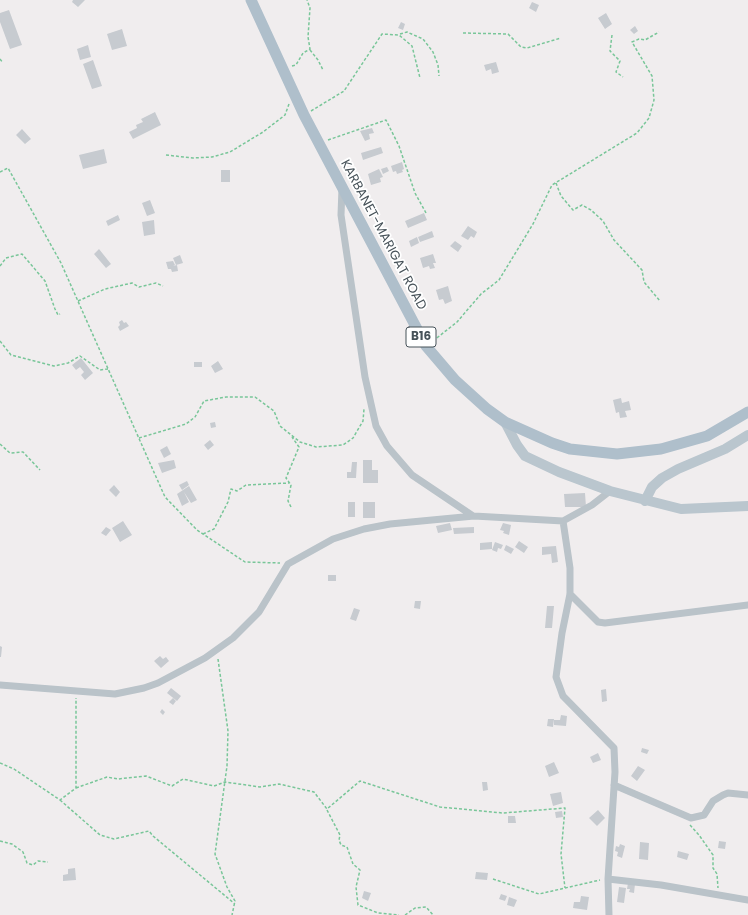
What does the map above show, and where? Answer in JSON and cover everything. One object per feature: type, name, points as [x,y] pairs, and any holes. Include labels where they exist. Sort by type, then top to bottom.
[{"type":"main road","name":"KARBANET-MARIGAT ROAD","points":[[251,0],[304,115],[342,184],[426,346],[455,380],[486,409],[505,422],[552,443],[570,448],[617,454],[661,449],[707,436],[748,412]]},
{"type":"street","points":[[342,184],[341,215],[365,377],[376,426],[387,446],[412,475],[474,516]]},
{"type":"street","points":[[505,422],[517,445],[525,456],[559,472],[610,491],[681,509],[748,506]]},
{"type":"street","points":[[645,501],[652,487],[662,478],[725,449],[748,435]]},
{"type":"street","points":[[0,685],[115,694],[144,688],[194,664],[216,651],[247,626],[259,612],[288,564],[334,539],[364,529],[412,522],[474,516],[563,521],[592,506],[610,491]]},
{"type":"street","points":[[563,521],[570,568],[570,594],[562,633],[556,677],[563,696],[614,748],[614,785],[608,878],[609,915]]},
{"type":"street","points":[[570,594],[598,622],[605,623],[748,604]]},
{"type":"street","points":[[614,785],[691,818],[698,818],[704,815],[713,801],[723,795],[728,793],[748,795]]},
{"type":"street","points":[[608,878],[661,885],[748,900]]},
{"type":"path","points":[[307,0],[310,8],[308,37],[310,49],[323,70]]},
{"type":"path","points":[[304,115],[344,91],[382,34],[400,35],[407,32],[423,39],[433,52],[438,65],[439,76]]},
{"type":"path","points":[[426,346],[458,322],[481,294],[499,280],[533,224],[552,185],[637,132],[649,118],[654,100],[652,76],[632,44],[639,39],[645,40],[658,32]]},
{"type":"path","points":[[463,33],[508,34],[521,47],[527,48],[561,38]]},
{"type":"path","points":[[400,35],[412,46],[420,78]]},
{"type":"path","points":[[612,35],[610,51],[620,61],[616,72],[623,77]]},
{"type":"path","points":[[283,69],[296,65],[303,53],[310,49]]},
{"type":"path","points":[[0,59],[3,62]]},
{"type":"path","points":[[166,155],[193,158],[212,157],[230,152],[263,132],[285,115],[294,93]]},
{"type":"path","points":[[319,144],[386,120],[399,146],[415,193],[426,213]]},
{"type":"path","points":[[0,172],[8,168],[61,263],[165,497],[197,530],[245,562],[288,564]]},
{"type":"path","points":[[556,182],[561,196],[573,210],[582,205],[591,210],[603,221],[614,240],[642,270],[644,282],[660,302]]},
{"type":"path","points":[[0,266],[6,258],[22,254],[45,281],[55,309],[58,314],[60,314]]},
{"type":"path","points":[[78,301],[105,290],[132,283],[139,287],[156,283],[163,286]]},
{"type":"path","points":[[0,341],[11,355],[54,366],[68,363],[80,356],[100,370],[108,369]]},
{"type":"path","points":[[138,439],[186,424],[195,417],[204,401],[226,397],[255,397],[274,411],[280,426],[300,442],[316,447],[343,445],[353,438],[363,422],[364,407]]},
{"type":"path","points":[[291,435],[299,447],[286,478],[291,485],[288,501],[291,507]]},
{"type":"path","points":[[0,444],[10,453],[23,452],[40,470]]},
{"type":"path","points":[[203,534],[214,529],[228,502],[230,489],[237,491],[246,485],[289,483]]},
{"type":"path","points":[[216,651],[228,731],[225,782],[215,854],[227,887],[235,901],[232,915]]},
{"type":"path","points":[[76,692],[76,788]]},
{"type":"path","points":[[0,764],[14,769],[60,800],[100,835],[114,838],[149,831],[234,904]]},
{"type":"path","points":[[60,800],[76,788],[107,777],[118,779],[146,776],[172,786],[183,779],[214,786],[225,782],[260,787],[279,784],[314,792],[327,809],[340,835],[340,845],[347,847],[353,864],[360,870],[356,887],[358,905],[378,913],[399,915]]},
{"type":"path","points":[[327,809],[360,781],[440,807],[503,813],[565,808],[561,854],[565,888]]},
{"type":"path","points":[[679,814],[699,835],[713,855],[713,868],[717,874],[718,890],[715,895]]},
{"type":"path","points":[[0,841],[12,844],[23,852],[27,863],[33,865],[38,862],[48,862]]},
{"type":"path","points":[[493,879],[539,894],[608,878]]},
{"type":"path","points":[[405,915],[415,908],[426,907],[433,915]]},
{"type":"building","points":[[73,0],[85,0],[78,7],[72,2]]},
{"type":"building","points":[[532,2],[539,5],[536,12],[529,8]]},
{"type":"building","points":[[9,10],[22,45],[10,49],[0,22],[0,13]]},
{"type":"building","points":[[606,13],[612,24],[605,29],[598,18]]},
{"type":"building","points":[[401,22],[405,24],[403,30],[398,28]]},
{"type":"building","points":[[635,26],[638,31],[634,34],[630,30]]},
{"type":"building","points":[[122,29],[127,46],[112,50],[107,34]]},
{"type":"building","points":[[88,45],[91,57],[80,60],[77,49]]},
{"type":"building","points":[[93,60],[102,86],[92,89],[83,64]]},
{"type":"building","points":[[496,62],[499,72],[492,74],[491,69],[486,71],[484,65]]},
{"type":"building","points":[[155,112],[161,125],[133,139],[129,132],[137,128],[136,125],[143,122],[141,119]]},
{"type":"building","points":[[372,128],[374,133],[369,134],[370,139],[365,141],[360,131]]},
{"type":"building","points":[[22,129],[31,139],[25,144],[16,135]]},
{"type":"building","points":[[381,147],[383,153],[363,160],[361,153]]},
{"type":"building","points":[[104,149],[107,163],[83,169],[79,155]]},
{"type":"building","points":[[402,162],[404,169],[402,170],[403,172],[397,174],[396,171],[393,172],[391,166]]},
{"type":"building","points":[[387,167],[389,171],[383,174],[381,169]]},
{"type":"building","points":[[379,169],[383,177],[380,178],[381,182],[371,185],[368,174]]},
{"type":"building","points":[[221,170],[230,170],[230,182],[221,182]]},
{"type":"building","points":[[150,200],[155,213],[147,216],[142,203]]},
{"type":"building","points":[[424,213],[427,220],[408,228],[405,221]]},
{"type":"building","points":[[118,215],[120,220],[108,226],[106,221]]},
{"type":"building","points":[[154,220],[155,234],[144,236],[142,222]]},
{"type":"building","points":[[468,226],[477,232],[474,238],[471,236],[468,240],[461,236]]},
{"type":"building","points":[[432,231],[434,237],[420,242],[418,237]]},
{"type":"building","points":[[417,237],[419,243],[411,247],[409,241]]},
{"type":"building","points":[[455,241],[462,246],[458,252],[450,246]]},
{"type":"building","points":[[99,249],[111,264],[106,268],[94,254]]},
{"type":"building","points":[[433,254],[436,263],[433,263],[435,268],[430,269],[429,266],[423,268],[420,258]]},
{"type":"building","points":[[180,255],[183,263],[176,265],[173,258]]},
{"type":"building","points":[[173,261],[175,265],[173,266],[177,265],[178,271],[172,272],[171,269],[168,269],[166,262]]},
{"type":"building","points":[[448,286],[452,301],[445,304],[443,299],[439,300],[436,290]]},
{"type":"building","points":[[122,320],[129,326],[120,331],[118,327],[120,325],[119,322]]},
{"type":"building","points":[[81,358],[93,373],[85,380],[81,375],[84,372],[80,367],[76,370],[72,365]]},
{"type":"building","points":[[218,361],[223,369],[215,373],[211,366]]},
{"type":"building","points":[[194,362],[202,362],[202,367],[194,367]]},
{"type":"building","points":[[621,398],[622,403],[629,401],[631,410],[625,411],[627,417],[620,418],[619,412],[616,413],[613,400]]},
{"type":"building","points":[[215,422],[216,427],[211,428],[210,423]]},
{"type":"building","points":[[210,440],[214,445],[208,450],[204,445]]},
{"type":"building","points":[[167,446],[171,454],[164,458],[160,450]]},
{"type":"building","points":[[174,460],[176,468],[162,473],[158,463]]},
{"type":"building","points":[[363,460],[372,460],[372,470],[378,470],[378,483],[363,483]]},
{"type":"building","points":[[352,462],[357,462],[356,478],[347,478],[347,472],[351,472]]},
{"type":"building","points":[[187,481],[189,485],[182,490],[179,485]]},
{"type":"building","points":[[114,485],[120,492],[116,497],[109,490]]},
{"type":"building","points":[[189,486],[197,500],[191,503],[184,492],[189,502],[182,506],[177,494]]},
{"type":"building","points":[[585,493],[586,507],[565,507],[564,494]]},
{"type":"building","points":[[348,502],[355,502],[355,517],[348,517]]},
{"type":"building","points":[[363,502],[375,502],[375,518],[363,518]]},
{"type":"building","points":[[123,521],[132,535],[120,542],[112,528]]},
{"type":"building","points":[[450,523],[452,530],[438,533],[436,526]]},
{"type":"building","points":[[503,523],[511,525],[509,535],[500,530]]},
{"type":"building","points":[[106,527],[111,530],[106,536],[101,533]]},
{"type":"building","points":[[474,527],[474,533],[454,534],[453,528]]},
{"type":"building","points":[[519,541],[528,547],[524,553],[515,547]]},
{"type":"building","points":[[492,542],[492,549],[480,550],[480,543]]},
{"type":"building","points":[[495,542],[503,545],[501,549],[498,548],[497,552],[492,550]]},
{"type":"building","points":[[506,545],[514,549],[511,554],[504,550]]},
{"type":"building","points":[[556,546],[558,562],[552,563],[551,554],[542,555],[542,547]]},
{"type":"building","points":[[328,575],[336,575],[336,581],[328,581]]},
{"type":"building","points":[[415,601],[421,601],[420,609],[414,608]]},
{"type":"building","points":[[547,606],[554,606],[552,628],[545,628]]},
{"type":"building","points":[[354,608],[360,610],[356,621],[350,619]]},
{"type":"building","points":[[0,646],[2,647],[1,657],[0,657]]},
{"type":"building","points":[[160,656],[163,659],[166,657],[169,661],[161,668],[154,661]]},
{"type":"building","points":[[171,688],[181,696],[177,701],[167,693]]},
{"type":"building","points":[[606,689],[607,701],[602,702],[601,690]]},
{"type":"building","points":[[173,698],[176,701],[173,705],[169,702]]},
{"type":"building","points":[[162,709],[165,712],[163,715],[160,712]]},
{"type":"building","points":[[561,715],[567,716],[566,726],[554,725],[554,720],[560,720]]},
{"type":"building","points":[[548,719],[554,719],[553,727],[547,726]]},
{"type":"building","points":[[642,748],[649,750],[647,754],[641,752]]},
{"type":"building","points":[[598,753],[601,760],[593,763],[590,757]]},
{"type":"building","points":[[554,762],[559,773],[549,777],[545,766]]},
{"type":"building","points":[[638,766],[645,770],[637,781],[631,776]]},
{"type":"building","points":[[482,782],[487,782],[488,790],[483,791]]},
{"type":"building","points":[[561,792],[563,803],[553,806],[550,794]]},
{"type":"building","points":[[598,810],[605,818],[597,826],[589,818]]},
{"type":"building","points":[[562,811],[563,817],[556,818],[555,812]]},
{"type":"building","points":[[508,816],[515,816],[516,823],[508,823]]},
{"type":"building","points":[[719,841],[726,842],[725,849],[718,848]]},
{"type":"building","points":[[640,842],[649,843],[648,860],[639,859]]},
{"type":"building","points":[[620,844],[625,846],[622,858],[617,856],[618,852],[615,851],[616,846],[619,847]]},
{"type":"building","points":[[678,851],[689,854],[687,860],[677,857]]},
{"type":"building","points":[[75,868],[76,880],[63,881],[63,875],[68,874],[68,869]]},
{"type":"building","points":[[476,872],[488,873],[487,880],[475,879]]},
{"type":"building","points":[[628,883],[635,884],[634,893],[629,892],[630,889],[627,889]]},
{"type":"building","points":[[619,887],[626,888],[624,903],[617,902]]},
{"type":"building","points":[[364,891],[371,893],[368,901],[362,898]]},
{"type":"building","points":[[501,894],[507,896],[505,901],[499,899]]},
{"type":"building","points":[[581,896],[589,897],[587,910],[573,908],[574,902],[580,902]]},
{"type":"building","points":[[509,897],[517,900],[514,907],[507,905]]}]
